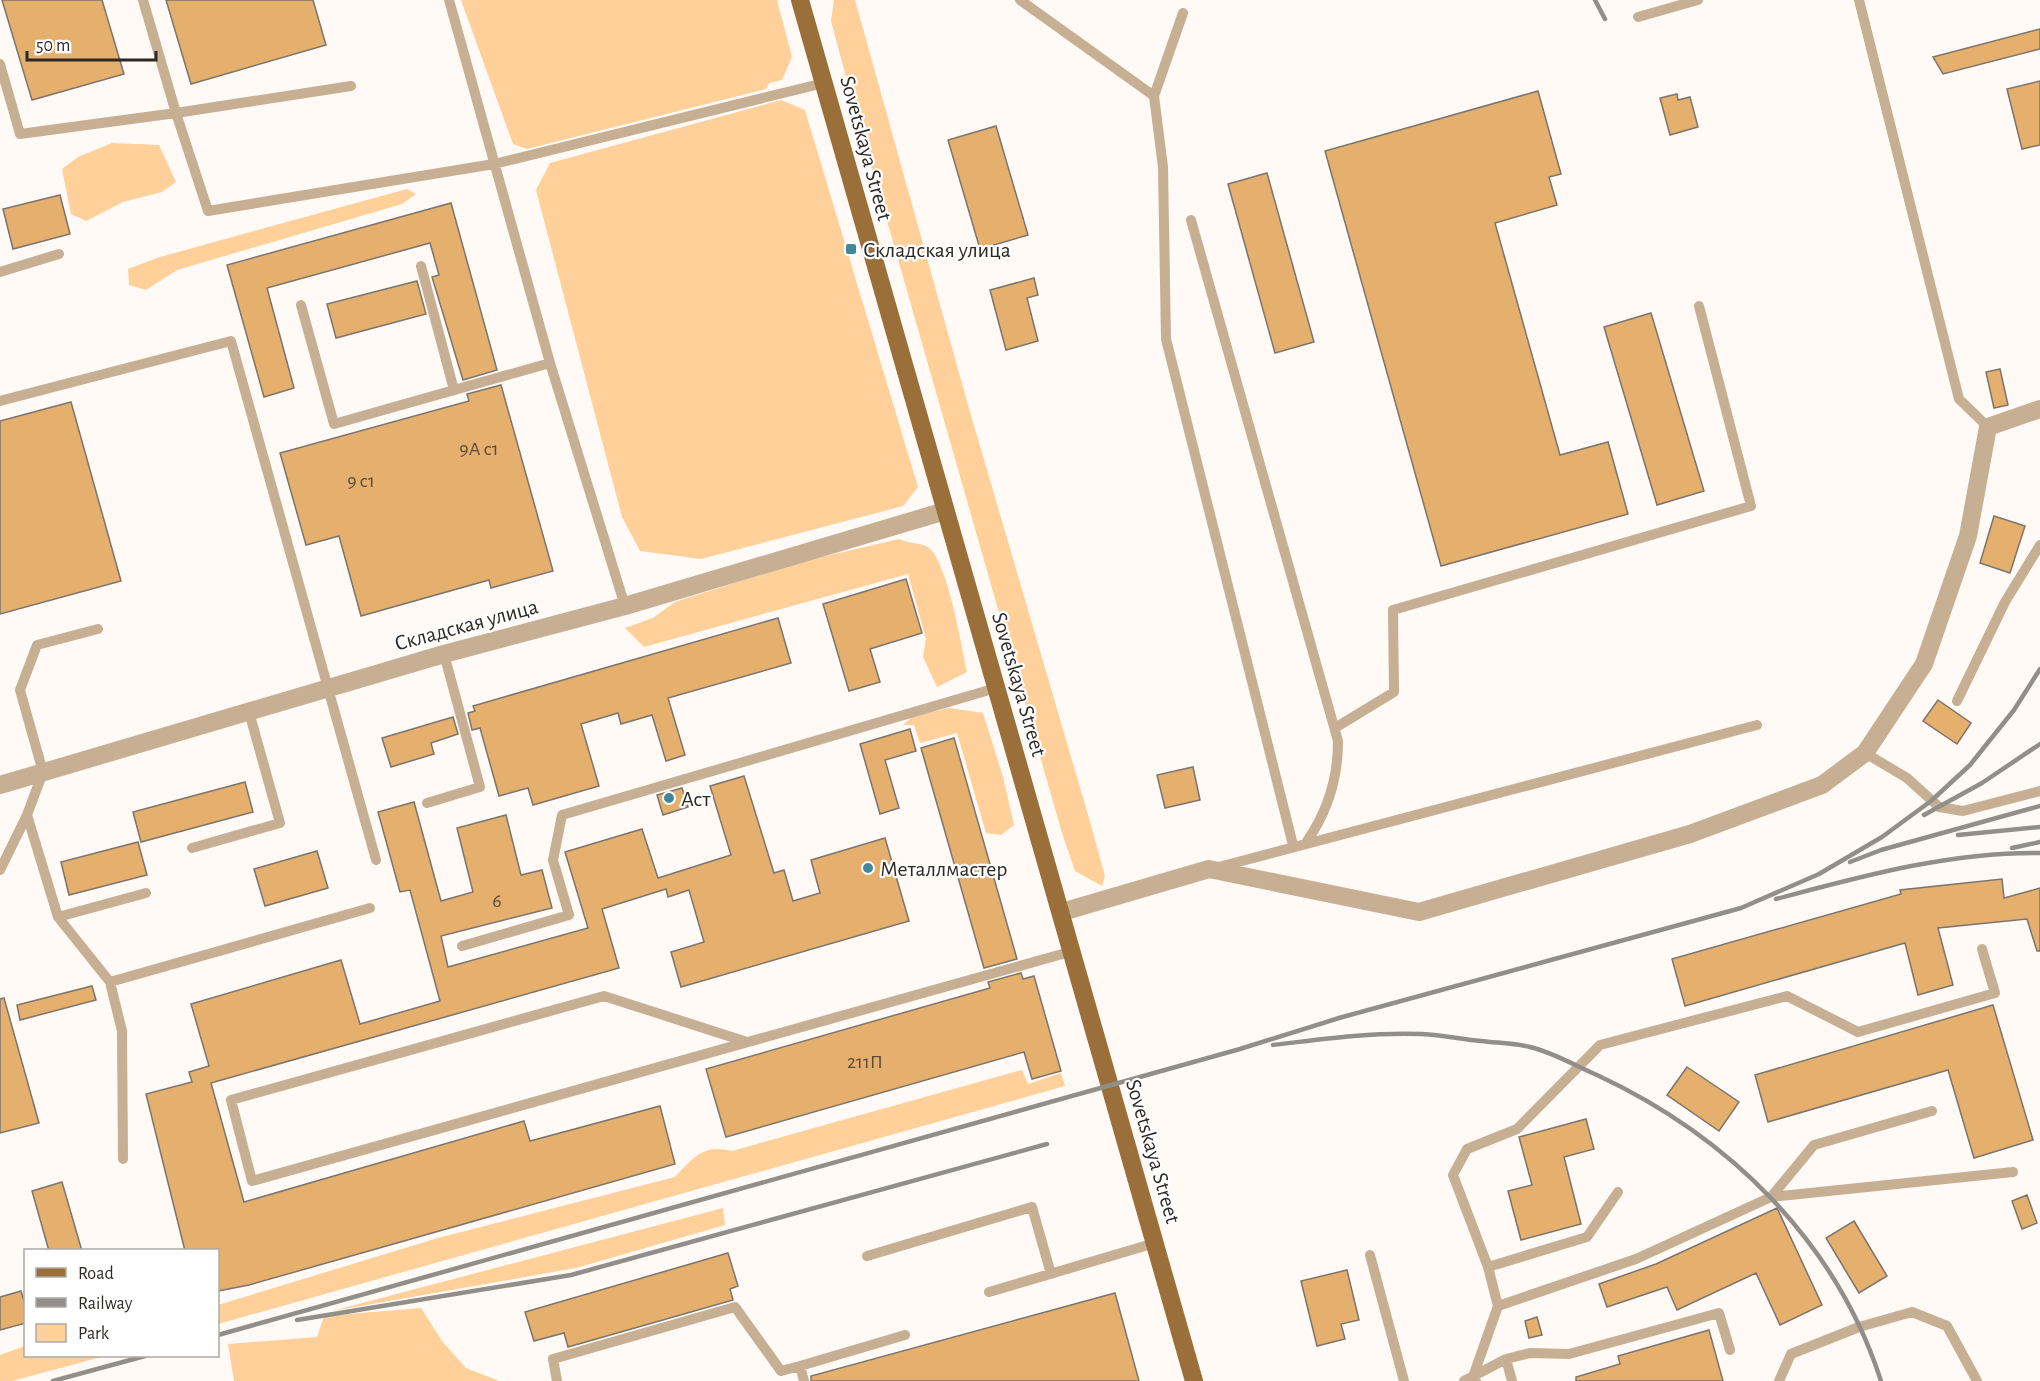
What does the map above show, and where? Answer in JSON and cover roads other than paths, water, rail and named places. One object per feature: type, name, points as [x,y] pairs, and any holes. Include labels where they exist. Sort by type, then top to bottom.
[{"type":"main road","name":"Sovetskaya Street","points":[[800,0],[1194,1381]]},
{"type":"street","points":[[1062,912],[1209,869],[1419,912],[1690,834],[1822,785],[1865,753],[1924,664],[1968,536],[1988,427],[2040,409]]},
{"type":"street","name":"Складская улица","points":[[0,785],[444,654],[625,606],[945,511]]},
{"type":"lane","points":[[143,0],[208,211],[494,164],[824,83]]},
{"type":"lane","points":[[449,0],[550,363],[625,606]]},
{"type":"lane","points":[[1020,0],[1154,96]]},
{"type":"lane","points":[[1638,16],[1698,0]]},
{"type":"lane","points":[[1859,0],[1959,399],[1988,427]]},
{"type":"lane","points":[[1183,13],[1154,96],[1163,167],[1166,339],[1293,845]]},
{"type":"lane","points":[[0,64],[20,134],[351,86]]},
{"type":"lane","points":[[1191,220],[1338,741],[1338,764],[1330,797],[1307,842]]},
{"type":"lane","points":[[0,272],[59,254]]},
{"type":"lane","points":[[421,266],[454,390]]},
{"type":"lane","points":[[301,304],[333,424],[550,363]]},
{"type":"lane","points":[[1335,728],[1394,692],[1394,610],[1751,506],[1699,306]]},
{"type":"lane","points":[[0,401],[231,341],[376,860]]},
{"type":"lane","points":[[1958,701],[2005,602],[2040,545]]},
{"type":"lane","points":[[0,870],[27,815],[44,772],[20,690],[37,645],[98,628]]},
{"type":"lane","points":[[427,803],[480,787],[444,654]]},
{"type":"lane","points":[[462,946],[569,915],[553,860],[562,815],[996,688]]},
{"type":"lane","points":[[192,848],[280,823],[249,712]]},
{"type":"lane","points":[[1209,869],[1293,845],[1757,725]]},
{"type":"lane","points":[[1865,753],[1907,778],[1939,807],[1963,811],[2040,791]]},
{"type":"lane","points":[[27,815],[58,917],[110,982],[122,1031],[123,1159]]},
{"type":"lane","points":[[58,917],[146,893]]},
{"type":"lane","points":[[110,982],[370,908]]},
{"type":"lane","points":[[1475,1377],[1498,1306],[1488,1267],[1453,1175],[1467,1149],[1517,1130],[1600,1045],[1787,996],[1858,1032],[1995,993],[1982,949]]},
{"type":"lane","points":[[747,1042],[604,996],[231,1100],[252,1181],[1073,951]]},
{"type":"lane","points":[[1771,1197],[1814,1145],[1932,1111]]},
{"type":"lane","points":[[1498,1306],[1636,1259],[1771,1197],[2013,1172]]},
{"type":"lane","points":[[1488,1267],[1587,1237],[1618,1192]]},
{"type":"lane","points":[[867,1256],[1032,1207],[1051,1274]]},
{"type":"lane","points":[[989,1292],[1155,1243]]},
{"type":"lane","points":[[1370,1255],[1404,1381]]},
{"type":"lane","points":[[557,1381],[553,1359],[735,1307],[781,1371],[905,1335]]},
{"type":"lane","points":[[1779,1381],[1791,1354],[1859,1327],[1912,1312],[1947,1326],[1977,1381]]},
{"type":"lane","points":[[1464,1381],[1506,1359],[1530,1353],[1569,1354],[1719,1313],[1730,1350]]},
{"type":"lane","points":[[1506,1359],[1512,1381]]},
{"type":"lane","points":[[800,1366],[804,1381]]},
{"type":"railway","points":[[1595,0],[1605,19]]},
{"type":"railway","points":[[219,1335],[1240,1049],[1339,1018],[1741,908],[1819,874],[1882,837],[1931,801],[1970,765],[2014,710],[2040,669]]},
{"type":"railway","points":[[1924,815],[1982,783],[2040,744]]},
{"type":"railway","points":[[1850,862],[1881,850],[2040,806]]},
{"type":"railway","points":[[1958,835],[2040,827]]},
{"type":"railway","points":[[2012,848],[2040,842]]},
{"type":"railway","points":[[1776,899],[1874,874],[1939,861],[2040,853]]},
{"type":"railway","points":[[1273,1045],[1385,1034],[1429,1035],[1518,1045],[1538,1049],[1555,1056],[1645,1100],[1690,1129],[1733,1162],[1771,1198],[1806,1239],[1836,1283],[1861,1330],[1881,1381]]},
{"type":"railway","points":[[297,1320],[571,1275],[1047,1144]]},
{"type":"railway","points":[[53,1381],[141,1357]]},
{"type":"place","name":"Складская улица","points":[[851,249]]},
{"type":"place","name":"Аст","points":[[669,798]]},
{"type":"place","name":"Металлмастер","points":[[868,868]]}]
